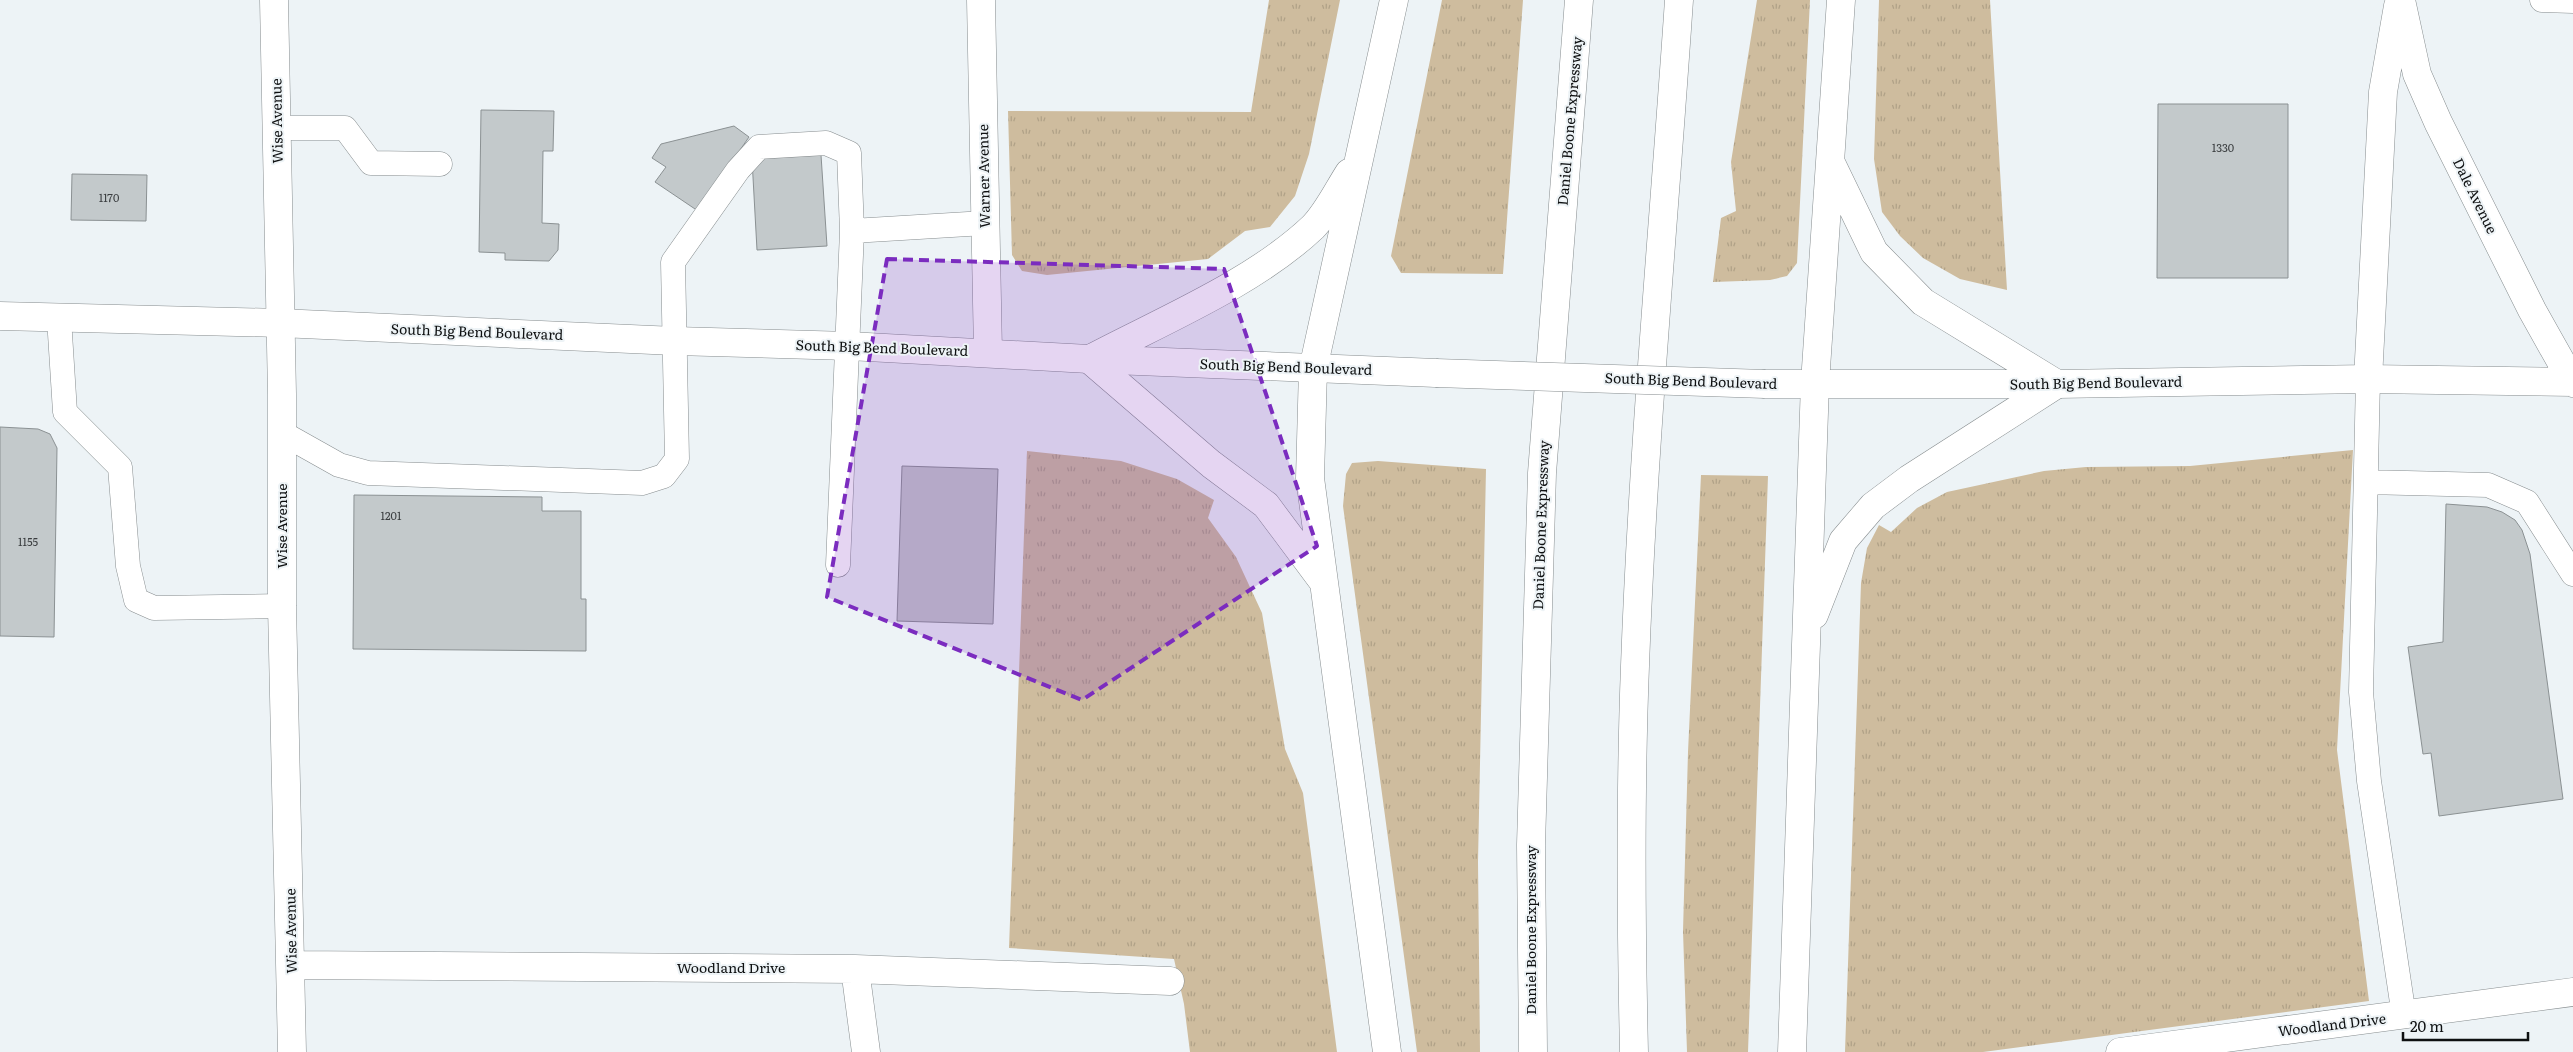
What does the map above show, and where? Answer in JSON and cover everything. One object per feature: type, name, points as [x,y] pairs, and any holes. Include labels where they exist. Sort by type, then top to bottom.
[{"type":"main road","name":"Wise Avenue","points":[[274,0],[282,433],[282,606],[292,965],[292,1052]]},
{"type":"main road","name":"Warner Avenue","points":[[981,0],[988,352]]},
{"type":"main road","points":[[1387,1052],[1310,478],[1313,369],[1394,0]]},
{"type":"main road","name":"Daniel Boone Expressway","points":[[1533,1052],[1531,845],[1542,473],[1580,0]]},
{"type":"main road","points":[[1634,1052],[1632,816],[1635,657],[1642,518],[1679,0]]},
{"type":"main road","points":[[1792,1052],[1815,383],[1841,0]]},
{"type":"main road","name":"Dale Avenue","points":[[2368,379],[2383,92],[2400,0]]},
{"type":"main road","name":"Dale Avenue","points":[[2400,0],[2417,74],[2438,122],[2532,310],[2573,382]]},
{"type":"main road","points":[[1324,582],[1266,505],[1211,464],[1089,359],[1237,282],[1294,242],[1314,226],[1358,159]]},
{"type":"main road","points":[[1807,632],[1843,541],[1873,506],[1909,479],[2057,384],[1923,302],[1874,252],[1830,160]]},
{"type":"main road","name":"South Big Bend Boulevard","points":[[0,316],[280,323],[675,341],[988,352],[1089,359],[1313,369],[1765,384],[2057,384],[2368,379],[2573,382]]},
{"type":"main road","name":"Woodland Drive","points":[[292,965],[855,969],[1170,980]]},
{"type":"main road","points":[[855,969],[866,1052]]},
{"type":"main road","name":"Woodland Drive","points":[[2120,1052],[2404,1016],[2573,992]]},
{"type":"lane","points":[[2542,0],[2573,1]]},
{"type":"lane","points":[[277,128],[345,128],[370,163],[440,164]]},
{"type":"lane","points":[[282,433],[340,465],[368,474],[642,483],[664,476],[677,459],[673,262],[738,170],[759,147],[826,143],[849,153],[852,231],[849,346],[838,565]]},
{"type":"lane","points":[[852,231],[985,223]]},
{"type":"lane","points":[[59,318],[65,412],[120,467],[128,566],[136,600],[154,608],[282,606]]},
{"type":"lane","points":[[2368,379],[2361,692],[2369,781],[2404,1016]]},
{"type":"lane","points":[[2366,482],[2488,485],[2527,502],[2573,574]]},
{"type":"highlighted area","points":[[887,259],[1224,269],[1317,546],[1082,700],[827,597]]},
{"type":"green space","points":[[1269,0],[1340,0],[1309,154],[1295,196],[1270,227],[1245,231],[1208,259],[1047,275],[1022,271],[1012,255],[1008,111],[1251,112]]},
{"type":"green space","points":[[1442,0],[1523,0],[1503,274],[1401,273],[1391,256]]},
{"type":"green space","points":[[1757,0],[1810,0],[1797,263],[1787,276],[1770,280],[1713,282],[1721,218],[1736,211],[1731,162]]},
{"type":"green space","points":[[1879,0],[1990,0],[2007,290],[1960,279],[1923,258],[1900,236],[1882,212],[1874,159]]},
{"type":"green space","points":[[2353,450],[2337,750],[2369,1001],[1983,1052],[1845,1052],[1861,583],[1867,548],[1879,525],[1891,532],[1917,508],[1947,492],[2044,471],[2086,467],[2190,466]]},
{"type":"green space","points":[[1027,451],[1121,461],[1177,479],[1214,500],[1208,518],[1236,557],[1262,613],[1285,749],[1303,793],[1337,1052],[1190,1052],[1184,1004],[1174,959],[1009,948]]},
{"type":"green space","points":[[1378,461],[1486,469],[1478,862],[1480,1052],[1417,1052],[1343,506],[1346,474],[1352,463]]},
{"type":"green space","points":[[1701,475],[1768,476],[1748,1052],[1687,1052],[1683,931],[1688,752]]},
{"type":"building","points":[[2158,104],[2288,104],[2288,278],[2157,278]]},
{"type":"building","points":[[481,110],[554,111],[553,151],[543,151],[542,223],[559,224],[558,250],[549,261],[505,260],[505,253],[479,252]]},
{"type":"building","points":[[734,126],[749,137],[698,211],[655,182],[666,167],[652,158],[661,144]]},
{"type":"building","points":[[821,155],[827,246],[757,250],[752,159]]},
{"type":"building","points":[[72,174],[147,175],[146,221],[71,220]]},
{"type":"building","points":[[0,427],[38,429],[50,434],[57,448],[54,637],[0,636]]},
{"type":"building","points":[[902,466],[998,469],[993,624],[897,621]]},
{"type":"building","points":[[354,495],[542,497],[542,511],[581,511],[581,599],[586,599],[586,651],[353,649]]},
{"type":"building","points":[[2446,504],[2487,507],[2502,512],[2515,520],[2522,530],[2530,554],[2563,799],[2439,816],[2431,753],[2423,754],[2408,647],[2443,642]]}]
